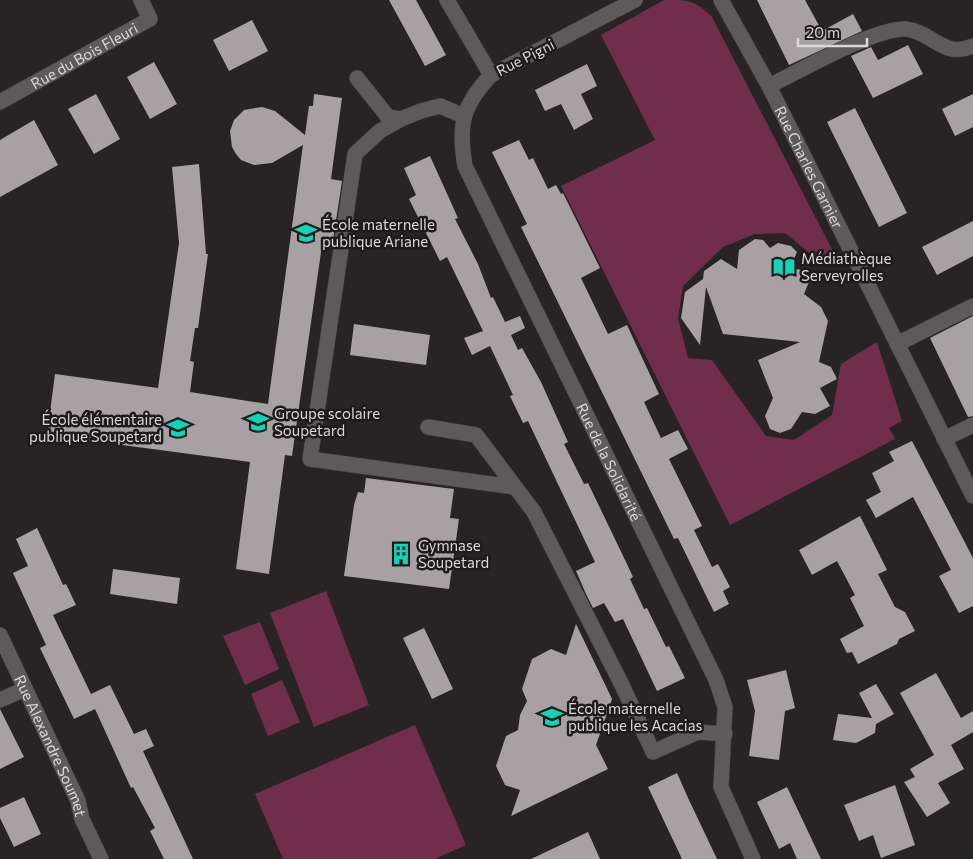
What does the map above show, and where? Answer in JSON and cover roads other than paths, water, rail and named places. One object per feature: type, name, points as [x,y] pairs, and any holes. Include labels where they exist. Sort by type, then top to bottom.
[{"type":"street","name":"Rue du Bois Fleuri","points":[[0,102],[150,19],[141,0]]},
{"type":"street","name":"Rue Pigni","points":[[447,0],[491,75],[635,0]]},
{"type":"street","name":"Rue Charles Garnier","points":[[721,0],[769,86],[973,496]]},
{"type":"street","points":[[769,86],[880,32],[906,29],[951,50],[966,49],[973,46]]},
{"type":"street","name":"Rue de la Solidarité","points":[[491,75],[474,94],[464,116],[461,144],[464,166],[716,680],[725,707],[725,734],[720,762],[720,787],[753,859]]},
{"type":"street","points":[[358,78],[388,117],[401,120]]},
{"type":"street","points":[[464,116],[440,106],[421,111],[380,131],[355,154],[310,460],[514,487]]},
{"type":"street","points":[[896,344],[973,306]]},
{"type":"street","points":[[944,439],[973,425]]},
{"type":"street","points":[[428,427],[476,436],[534,512],[621,683],[652,752],[698,732],[725,734]]},
{"type":"street","name":"Rue Alexandre Soumet","points":[[0,635],[78,801],[82,819],[101,859]]},
{"type":"street","points":[[0,700],[25,689]]},
{"type":"place","name":"École maternelle publique Ariane","points":[[306,233]]},
{"type":"place","name":"Médiathèque Serveyrolles","points":[[784,267]]},
{"type":"place","name":"Groupe scolaire Soupetard","points":[[258,422]]},
{"type":"place","name":"École élémentaire publique Soupetard","points":[[178,428]]},
{"type":"place","name":"Gymnase Soupetard","points":[[401,554]]},
{"type":"place","name":"École maternelle publique les Acacias","points":[[552,717]]}]
